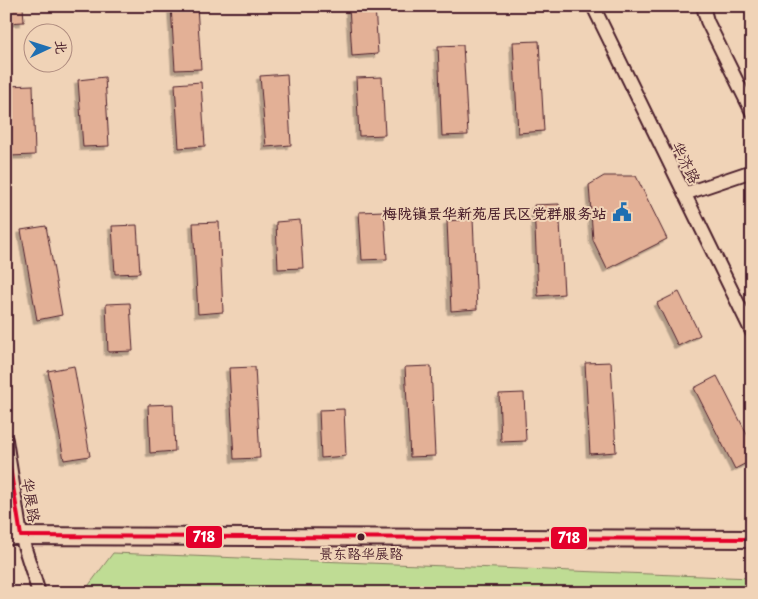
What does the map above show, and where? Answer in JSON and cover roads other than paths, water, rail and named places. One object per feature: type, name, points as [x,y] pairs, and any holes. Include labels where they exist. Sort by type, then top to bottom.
[{"type":"street","name":"华济路","points":[[592,6],[752,332]]},
{"type":"street","points":[[703,6],[706,21],[752,112]]},
{"type":"street","points":[[684,194],[752,171]]},
{"type":"street","name":"华展路","points":[[6,440],[14,536],[39,593]]},
{"type":"street","points":[[14,536],[752,539]]},
{"type":"place","name":"梅陇镇景华新苑居民区党群服务站","points":[[622,212]]},
{"type":"place","name":"景东路华展路","points":[[361,537]]}]
